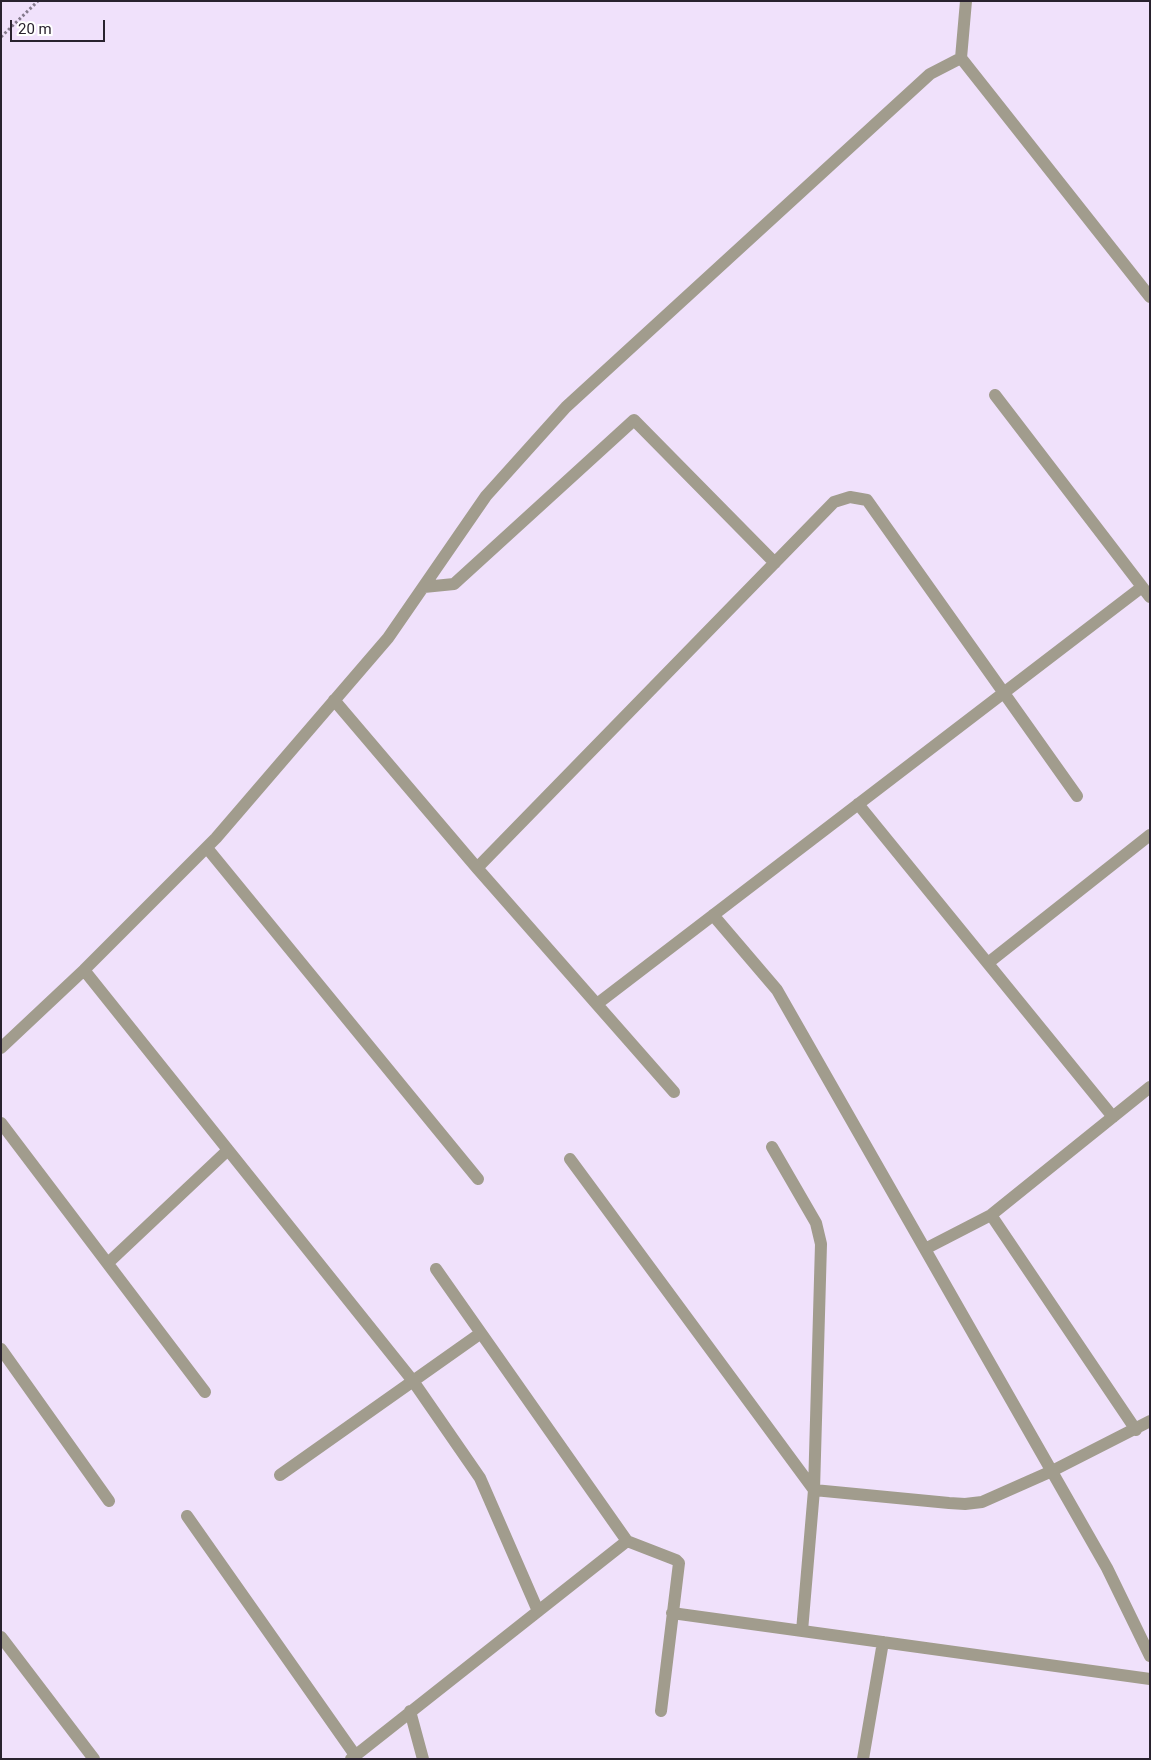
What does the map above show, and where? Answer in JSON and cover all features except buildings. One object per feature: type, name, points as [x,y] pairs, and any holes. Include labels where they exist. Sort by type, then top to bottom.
[{"type":"street","points":[[966,1],[961,58],[1150,297]]},
{"type":"street","points":[[1,1048],[84,970],[207,848],[388,638],[486,496],[566,407],[930,74],[961,58]]},
{"type":"street","points":[[597,1004],[1004,693],[1146,592],[995,395]]},
{"type":"street","points":[[424,588],[454,584],[634,420],[775,563]]},
{"type":"street","points":[[477,868],[834,502],[850,497],[867,500],[1077,796]]},
{"type":"street","points":[[334,700],[477,868],[674,1092]]},
{"type":"street","points":[[858,804],[1113,1117]]},
{"type":"street","points":[[988,963],[1150,835]]},
{"type":"street","points":[[207,848],[478,1179]]},
{"type":"street","points":[[713,915],[777,990],[1107,1568],[1150,1656]]},
{"type":"street","points":[[84,970],[413,1381],[480,1478],[538,1611]]},
{"type":"street","points":[[924,1249],[991,1215],[1150,1086]]},
{"type":"street","points":[[1,1123],[205,1392]]},
{"type":"street","points":[[772,1147],[816,1222],[821,1244],[814,1490],[802,1631]]},
{"type":"street","points":[[108,1263],[228,1150]]},
{"type":"street","points":[[570,1159],[814,1490],[965,1504],[982,1502],[1052,1471],[1136,1430],[1150,1421]]},
{"type":"street","points":[[991,1215],[1136,1430]]},
{"type":"street","points":[[436,1269],[627,1541],[676,1560],[679,1564],[661,1711]]},
{"type":"street","points":[[280,1476],[480,1333]]},
{"type":"street","points":[[1,1349],[108,1501]]},
{"type":"street","points":[[187,1516],[353,1757],[627,1541]]},
{"type":"street","points":[[672,1614],[1150,1679]]},
{"type":"street","points":[[1,1637],[94,1759]]},
{"type":"street","points":[[863,1759],[883,1642]]},
{"type":"street","points":[[410,1711],[423,1759]]},
{"type":"path","points":[[1,37],[38,1]]}]
